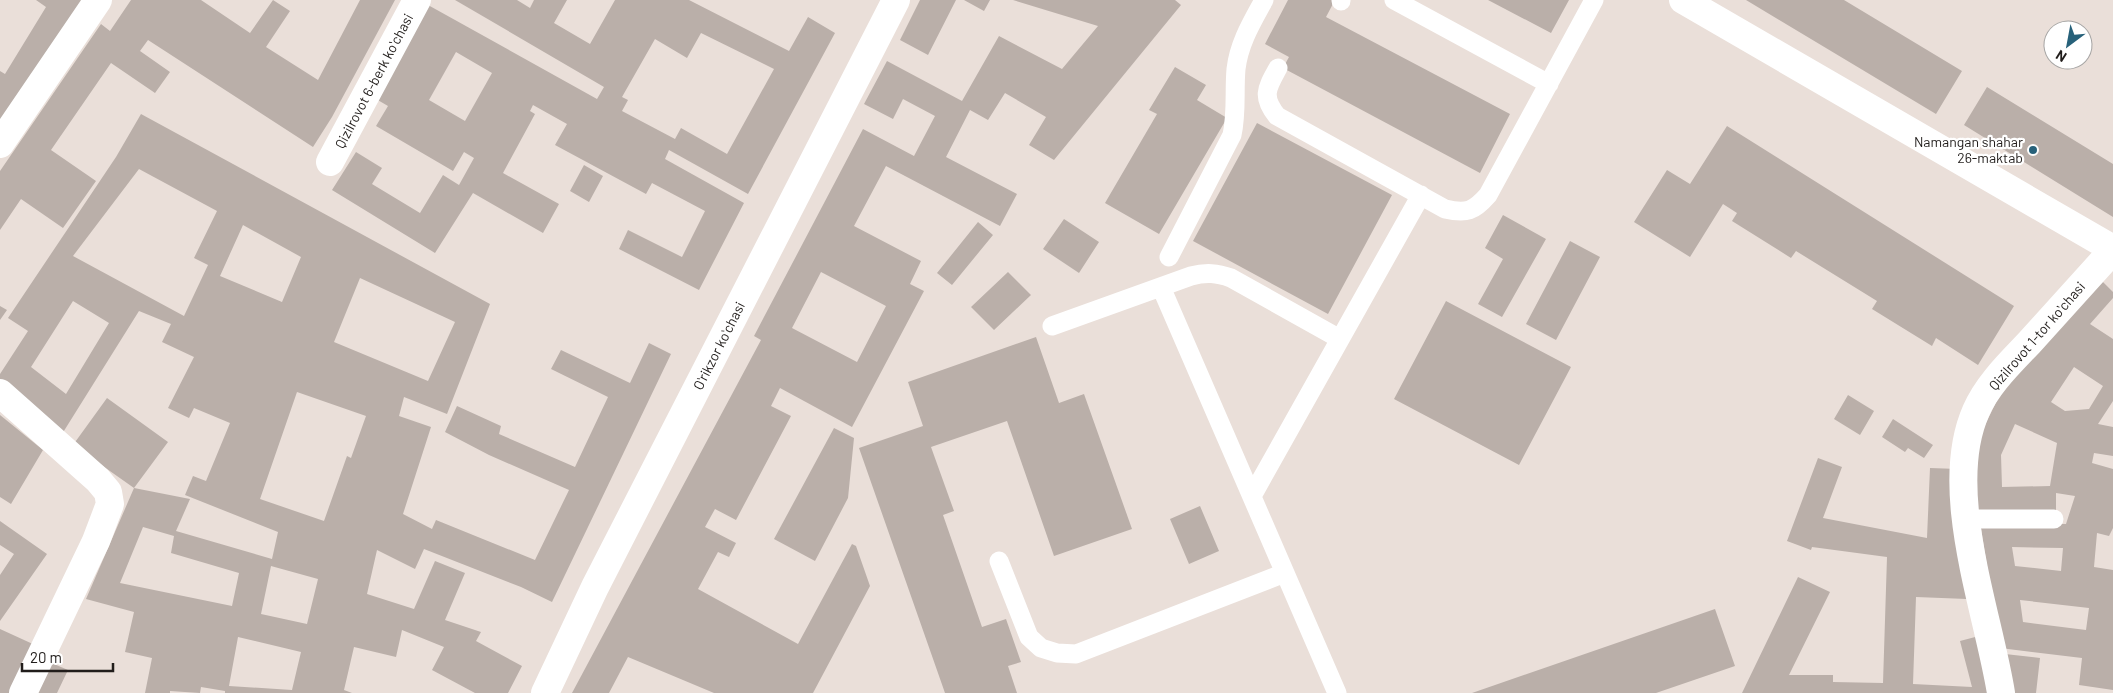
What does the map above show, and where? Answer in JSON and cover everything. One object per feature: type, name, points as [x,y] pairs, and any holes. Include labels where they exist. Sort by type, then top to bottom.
[{"type":"street","points":[[0,144],[98,0]]},
{"type":"street","name":"Qizilrovot 6-berk koʻchasi","points":[[330,162],[417,0]]},
{"type":"street","name":"Oʻrikzor koʻchasi","points":[[545,693],[594,587],[896,0]]},
{"type":"street","points":[[1683,0],[2113,250]]},
{"type":"street","name":"Qizilrovot 1-tor koʻchasi","points":[[2001,693],[1975,576],[1966,519],[1963,461],[1966,438],[1976,409],[1996,380],[2113,250]]},
{"type":"street","points":[[0,393],[98,480],[108,492],[110,504],[96,541],[23,693]]},
{"type":"lane","points":[[1169,257],[1232,135],[1236,119],[1236,70],[1239,54],[1243,39],[1264,0]]},
{"type":"lane","points":[[1394,0],[1549,84]]},
{"type":"lane","points":[[1278,68],[1267,88],[1270,108],[1276,116],[1446,209],[1457,212],[1469,211],[1478,206],[1488,195],[1594,0]]},
{"type":"lane","points":[[1252,496],[1421,195]]},
{"type":"lane","points":[[1052,326],[1202,273],[1217,273],[1231,278],[1340,339]]},
{"type":"lane","points":[[1161,287],[1337,693]]},
{"type":"lane","points":[[1966,519],[2054,519]]},
{"type":"lane","points":[[999,560],[1028,637],[1041,648],[1056,653],[1076,654],[1285,573]]},
{"type":"building","points":[[36,0],[84,0],[0,127],[0,71],[5,74],[46,7]]},
{"type":"building","points":[[131,0],[201,0],[250,33],[273,0],[290,11],[266,47],[318,80],[360,0],[395,0],[332,117],[313,147],[148,40],[140,51],[170,72],[155,93],[111,63],[51,150],[96,181],[63,228],[21,199],[0,230],[0,171],[101,24],[110,31]]},
{"type":"building","points":[[455,0],[517,0],[530,8],[534,0],[567,0],[554,23],[590,44],[615,0],[689,0],[789,51],[808,17],[835,33],[748,194],[669,150],[665,159],[744,203],[699,290],[619,249],[628,230],[682,257],[705,211],[652,183],[646,194],[555,145],[567,124],[533,105],[530,111],[535,114],[503,173],[559,204],[543,233],[473,193],[435,253],[332,190],[356,152],[382,168],[372,184],[420,213],[443,175],[459,185],[474,158],[464,152],[453,171],[376,126],[388,106],[376,99],[428,5],[597,99],[604,87]],"holes":[[[701,33],[774,69],[727,154],[681,128],[675,139],[622,111],[628,100],[622,97],[655,39],[687,58]],[[456,52],[492,73],[465,121],[429,100]]]},
{"type":"building","points":[[920,0],[956,0],[928,55],[900,40]]},
{"type":"building","points":[[964,0],[990,0],[984,11]]},
{"type":"building","points":[[1013,0],[1175,0],[1181,5],[1054,160],[1029,145],[1046,117],[1005,93],[988,120],[970,110],[946,157],[1017,194],[1000,226],[886,166],[854,226],[921,261],[910,284],[924,291],[852,427],[780,388],[771,406],[791,416],[736,520],[715,509],[705,527],[736,543],[729,557],[718,552],[698,589],[798,644],[852,544],[856,546],[870,586],[813,693],[714,693],[628,657],[609,693],[572,693],[761,340],[754,336],[863,129],[914,156],[935,116],[903,99],[893,119],[864,104],[887,61],[962,101],[999,36],[1062,69],[1098,26]],"holes":[[[821,272],[886,306],[857,362],[792,328]]]},
{"type":"building","points":[[1288,0],[1335,0],[1326,17],[1510,114],[1480,173],[1283,68],[1289,57],[1265,44]]},
{"type":"building","points":[[1488,0],[1569,0],[1551,33]]},
{"type":"building","points":[[1746,0],[1844,0],[1962,71],[1936,114]]},
{"type":"building","points":[[1175,67],[1206,85],[1197,100],[1227,118],[1159,234],[1105,203],[1157,114],[1149,110]]},
{"type":"building","points":[[1987,87],[2113,164],[2113,217],[1964,125]]},
{"type":"building","points":[[141,114],[490,304],[447,414],[404,397],[399,416],[431,427],[403,514],[432,529],[436,520],[535,560],[569,490],[489,455],[445,432],[457,406],[501,426],[499,434],[575,467],[608,397],[551,369],[561,350],[630,383],[649,343],[671,354],[552,602],[521,587],[424,549],[415,569],[377,550],[367,594],[414,609],[435,561],[465,573],[445,620],[481,632],[476,641],[522,666],[508,693],[475,693],[432,670],[444,647],[402,630],[396,657],[354,647],[344,690],[352,693],[225,693],[225,691],[201,687],[200,693],[170,691],[170,693],[145,693],[152,658],[125,652],[134,612],[86,599],[134,488],[190,499],[176,531],[272,559],[278,532],[185,495],[193,476],[206,481],[230,423],[194,408],[189,418],[168,408],[194,357],[162,342],[171,324],[139,311],[62,434],[0,386],[0,374],[28,331],[8,318],[116,157]],"holes":[[[139,169],[217,211],[194,258],[208,265],[184,316],[73,256]],[[243,225],[301,257],[282,302],[220,276]],[[360,278],[455,322],[428,381],[334,342]],[[73,301],[109,323],[66,394],[31,367]],[[297,392],[366,416],[351,458],[347,456],[324,521],[260,499]],[[143,527],[174,536],[171,553],[239,573],[232,606],[120,583]],[[271,566],[318,579],[307,624],[261,614]],[[238,637],[301,652],[292,690],[229,686]]]},
{"type":"building","points":[[1257,123],[1392,195],[1328,314],[1193,241]]},
{"type":"building","points":[[1727,126],[2014,306],[1978,365],[1936,338],[1932,346],[1872,309],[1877,301],[1796,251],[1791,258],[1732,221],[1737,213],[1723,204],[1690,257],[1634,222],[1667,170],[1690,184]]},
{"type":"building","points":[[584,165],[603,176],[589,202],[570,191]]},
{"type":"building","points":[[1503,215],[1546,239],[1502,317],[1478,304],[1503,259],[1485,248]]},
{"type":"building","points":[[1064,219],[1099,242],[1079,273],[1043,249]]},
{"type":"building","points":[[978,222],[993,235],[952,285],[937,273]]},
{"type":"building","points":[[1570,241],[1600,257],[1556,340],[1526,324]]},
{"type":"building","points":[[1008,272],[1031,295],[994,330],[971,307]]},
{"type":"building","points":[[2100,279],[2113,292],[2113,298],[2090,324],[2113,339],[2113,401],[2098,424],[2113,427],[2113,456],[2094,453],[2092,463],[2113,469],[2113,528],[2109,536],[2097,533],[2094,567],[2113,570],[2113,690],[2079,685],[2082,658],[2000,648],[1980,522],[2066,524],[2075,496],[2056,493],[2056,511],[1972,512],[1970,456],[2002,390]],"holes":[[[2074,367],[2103,386],[2089,409],[2065,411],[2051,402]],[[2015,424],[2057,443],[2050,486],[2002,487],[2001,455]],[[2012,547],[2063,548],[2061,571],[2015,566]],[[2020,600],[2089,608],[2086,630],[2023,622]]]},
{"type":"building","points":[[1446,301],[1571,367],[1519,465],[1394,399]]},
{"type":"building","points":[[0,306],[7,310],[0,320]]},
{"type":"building","points":[[1036,337],[1059,403],[1084,394],[1132,529],[1054,556],[1007,421],[931,447],[954,511],[943,515],[982,627],[1006,619],[1021,662],[1008,666],[1017,693],[945,693],[859,448],[923,426],[908,382]]},
{"type":"building","points":[[1848,395],[1874,411],[1860,435],[1834,419]]},
{"type":"building","points":[[107,398],[168,442],[134,488],[73,445]]},
{"type":"building","points":[[0,415],[43,450],[11,504],[0,497]]},
{"type":"building","points":[[1893,419],[1933,445],[1924,458],[1908,448],[1905,452],[1882,437]]},
{"type":"building","points":[[834,428],[854,438],[848,498],[815,561],[774,539]]},
{"type":"building","points":[[1818,458],[1842,467],[1823,518],[1927,538],[1930,468],[1958,469],[1967,599],[1916,597],[1913,684],[1972,687],[1960,641],[1979,636],[1993,693],[1742,693],[1798,577],[1830,592],[1789,675],[1833,675],[1833,682],[1883,683],[1887,557],[1812,547],[1811,550],[1787,541]]},
{"type":"building","points":[[1200,506],[1219,551],[1189,564],[1170,519]]},
{"type":"building","points":[[0,521],[47,554],[0,621],[0,575],[14,554],[0,545]]},
{"type":"building","points":[[1715,609],[1735,666],[1656,693],[1472,693]]},
{"type":"building","points":[[0,629],[35,645],[13,693],[0,693]]},
{"type":"building","points":[[2005,654],[2040,658],[2036,693],[2011,693]]},
{"type":"building","points":[[47,661],[68,670],[57,693],[32,693]]},
{"type":"place","name":"Namangan shahar 26-maktab","points":[[2033,150]]}]
